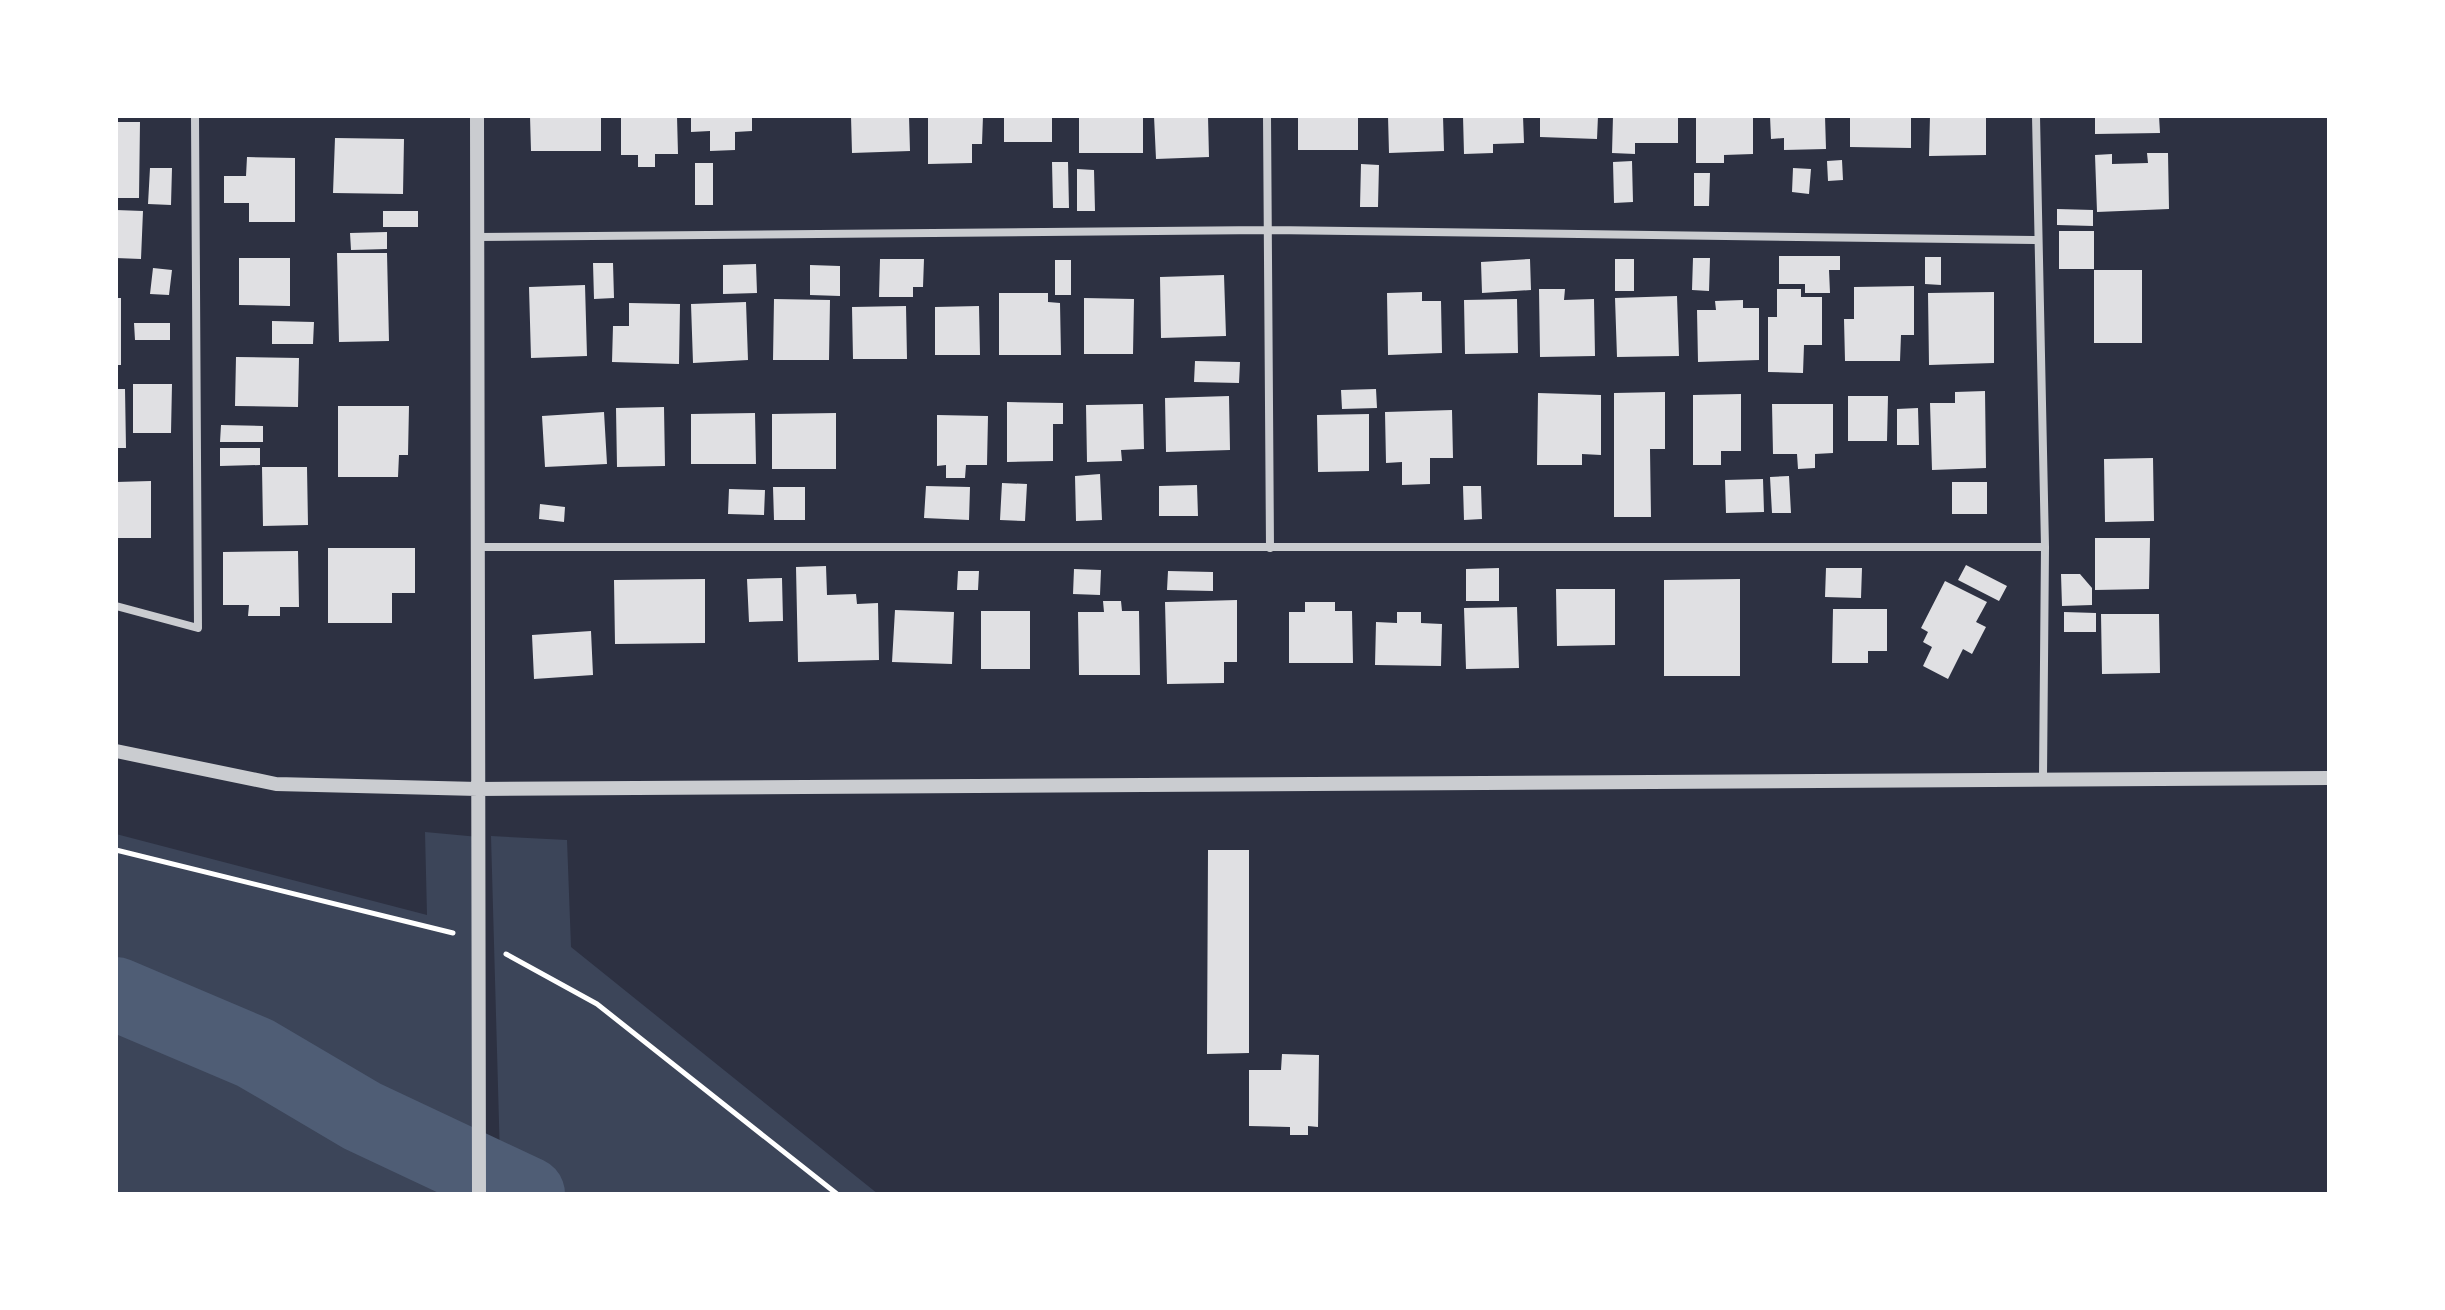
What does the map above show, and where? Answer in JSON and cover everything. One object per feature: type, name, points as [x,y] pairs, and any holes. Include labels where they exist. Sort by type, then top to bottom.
[{"type":"street","points":[[116,606],[198,628],[195,116]]},
{"type":"street","points":[[477,116],[479,1194]]},
{"type":"street","points":[[1267,116],[1270,548]]},
{"type":"street","points":[[2036,116],[2045,547],[2043,777]]},
{"type":"street","points":[[478,237],[1267,230],[2037,240]]},
{"type":"street","points":[[477,547],[2045,547]]},
{"type":"street","points":[[116,751],[276,784],[478,789],[2043,777],[2329,778]]},
{"type":"path","points":[[116,850],[479,939],[597,1004],[837,1194]]},
{"type":"shaded area","points":[[425,832],[479,837],[479,1194],[116,1194],[116,834],[427,915]]},
{"type":"shaded area","points":[[491,836],[567,840],[571,947],[878,1194],[501,1194]]},
{"type":"building","points":[[530,116],[601,116],[601,151],[531,151]]},
{"type":"building","points":[[621,116],[677,116],[678,154],[655,154],[655,167],[638,167],[638,155],[621,155]]},
{"type":"building","points":[[691,116],[752,116],[752,131],[735,132],[735,150],[710,151],[710,131],[691,132]]},
{"type":"building","points":[[851,116],[909,116],[910,151],[852,153]]},
{"type":"building","points":[[928,116],[983,116],[982,144],[972,144],[972,163],[928,164]]},
{"type":"building","points":[[1004,116],[1052,116],[1052,142],[1004,142]]},
{"type":"building","points":[[1079,116],[1143,116],[1143,153],[1079,153]]},
{"type":"building","points":[[1154,116],[1208,116],[1209,157],[1156,159]]},
{"type":"building","points":[[1298,116],[1358,116],[1358,150],[1298,150]]},
{"type":"building","points":[[1388,116],[1443,116],[1444,151],[1389,153]]},
{"type":"building","points":[[1463,116],[1523,116],[1524,143],[1493,144],[1493,153],[1464,154]]},
{"type":"building","points":[[1540,116],[1598,116],[1597,139],[1540,137]]},
{"type":"building","points":[[1613,116],[1678,116],[1678,143],[1635,143],[1635,154],[1612,153]]},
{"type":"building","points":[[1696,116],[1753,116],[1753,154],[1724,155],[1724,163],[1696,163]]},
{"type":"building","points":[[1770,116],[1825,116],[1826,149],[1784,150],[1784,138],[1771,139]]},
{"type":"building","points":[[1850,116],[1911,116],[1911,148],[1850,147]]},
{"type":"building","points":[[1930,116],[1986,116],[1986,155],[1929,156]]},
{"type":"building","points":[[2095,116],[2159,116],[2160,133],[2095,134]]},
{"type":"building","points":[[116,122],[140,122],[139,198],[116,198]]},
{"type":"building","points":[[335,138],[404,139],[403,194],[333,193]]},
{"type":"building","points":[[2147,153],[2168,153],[2169,209],[2097,212],[2095,155],[2112,154],[2112,164],[2148,163]]},
{"type":"building","points":[[247,157],[295,158],[295,222],[249,222],[249,203],[224,203],[224,176],[246,176]]},
{"type":"building","points":[[1842,160],[1843,180],[1828,181],[1827,161]]},
{"type":"building","points":[[1632,161],[1633,202],[1614,203],[1613,162]]},
{"type":"building","points":[[1052,162],[1068,162],[1069,208],[1053,208]]},
{"type":"building","points":[[695,163],[713,163],[713,205],[695,205]]},
{"type":"building","points":[[1361,164],[1379,165],[1378,207],[1360,207]]},
{"type":"building","points":[[150,168],[172,168],[171,205],[148,204]]},
{"type":"building","points":[[1793,168],[1811,169],[1809,194],[1792,192]]},
{"type":"building","points":[[1077,169],[1094,170],[1095,211],[1077,211]]},
{"type":"building","points":[[1694,173],[1710,173],[1709,206],[1694,206]]},
{"type":"building","points":[[2057,209],[2093,210],[2093,226],[2057,225]]},
{"type":"building","points":[[116,210],[143,211],[141,259],[116,258]]},
{"type":"building","points":[[383,211],[418,211],[418,227],[383,227]]},
{"type":"building","points":[[2059,231],[2094,231],[2094,269],[2059,269]]},
{"type":"building","points":[[387,232],[387,249],[351,250],[350,233]]},
{"type":"building","points":[[337,253],[387,253],[389,341],[339,342]]},
{"type":"building","points":[[1779,256],[1840,256],[1840,270],[1829,270],[1830,293],[1805,293],[1805,284],[1779,284]]},
{"type":"building","points":[[1925,257],[1941,257],[1941,285],[1925,284]]},
{"type":"building","points":[[239,258],[290,258],[290,306],[239,305]]},
{"type":"building","points":[[1693,258],[1710,258],[1709,291],[1692,290]]},
{"type":"building","points":[[880,259],[924,259],[923,287],[913,287],[913,297],[879,297]]},
{"type":"building","points":[[1530,259],[1531,290],[1482,293],[1481,262]]},
{"type":"building","points":[[1615,259],[1634,259],[1634,291],[1615,291]]},
{"type":"building","points":[[1055,260],[1071,260],[1071,295],[1055,295]]},
{"type":"building","points":[[593,263],[613,263],[614,298],[594,299]]},
{"type":"building","points":[[756,264],[757,293],[723,294],[723,265]]},
{"type":"building","points":[[810,265],[840,266],[840,296],[810,295]]},
{"type":"building","points":[[153,268],[172,270],[169,295],[150,294]]},
{"type":"building","points":[[2094,270],[2142,270],[2142,343],[2094,343]]},
{"type":"building","points":[[1224,275],[1226,336],[1161,338],[1160,277]]},
{"type":"building","points":[[585,285],[587,356],[531,358],[529,287]]},
{"type":"building","points":[[1914,286],[1914,335],[1901,335],[1900,361],[1845,361],[1844,319],[1854,319],[1854,287]]},
{"type":"building","points":[[1539,289],[1565,289],[1564,300],[1594,299],[1595,356],[1540,357]]},
{"type":"building","points":[[1777,289],[1801,289],[1801,297],[1822,297],[1822,345],[1804,345],[1803,373],[1768,372],[1768,317],[1777,317]]},
{"type":"building","points":[[1422,292],[1422,301],[1441,301],[1442,353],[1388,355],[1387,293]]},
{"type":"building","points":[[1994,292],[1994,363],[1929,365],[1928,293]]},
{"type":"building","points":[[999,293],[1048,293],[1048,302],[1060,303],[1061,355],[999,355]]},
{"type":"building","points":[[1677,296],[1679,356],[1617,357],[1615,298]]},
{"type":"building","points":[[116,298],[121,298],[121,365],[116,365]]},
{"type":"building","points":[[1084,298],[1134,299],[1133,354],[1084,354]]},
{"type":"building","points":[[774,299],[830,300],[829,360],[773,360]]},
{"type":"building","points":[[1517,299],[1518,353],[1465,354],[1464,300]]},
{"type":"building","points":[[1743,300],[1743,308],[1759,308],[1759,360],[1698,362],[1697,310],[1716,310],[1715,301]]},
{"type":"building","points":[[746,302],[748,360],[693,363],[691,304]]},
{"type":"building","points":[[629,303],[680,304],[679,364],[612,362],[613,326],[629,326]]},
{"type":"building","points":[[906,306],[907,359],[853,359],[852,307]]},
{"type":"building","points":[[979,306],[980,355],[935,355],[935,307]]},
{"type":"building","points":[[272,321],[314,322],[313,344],[272,344]]},
{"type":"building","points":[[134,323],[170,323],[170,340],[135,340]]},
{"type":"building","points":[[236,357],[299,358],[298,407],[235,406]]},
{"type":"building","points":[[1195,361],[1240,362],[1239,383],[1194,382]]},
{"type":"building","points":[[133,384],[172,384],[171,433],[133,433]]},
{"type":"building","points":[[116,389],[125,389],[126,448],[116,448]]},
{"type":"building","points":[[1376,389],[1377,408],[1342,409],[1341,390]]},
{"type":"building","points":[[1985,391],[1986,468],[1932,470],[1930,403],[1955,403],[1955,392]]},
{"type":"building","points":[[1665,392],[1665,449],[1650,449],[1651,517],[1614,517],[1614,393]]},
{"type":"building","points":[[1538,393],[1601,395],[1601,455],[1582,454],[1582,465],[1537,465]]},
{"type":"building","points":[[1741,394],[1741,451],[1721,451],[1721,465],[1693,465],[1693,395]]},
{"type":"building","points":[[1229,396],[1230,450],[1166,452],[1165,398]]},
{"type":"building","points":[[1848,396],[1888,396],[1887,441],[1848,441]]},
{"type":"building","points":[[1007,402],[1063,403],[1063,424],[1053,424],[1053,461],[1007,462]]},
{"type":"building","points":[[1143,404],[1144,449],[1121,450],[1122,461],[1087,462],[1086,405]]},
{"type":"building","points":[[1772,404],[1833,404],[1833,453],[1815,454],[1815,468],[1798,469],[1797,454],[1773,454]]},
{"type":"building","points":[[338,406],[409,406],[408,455],[399,455],[398,477],[338,477]]},
{"type":"building","points":[[664,407],[665,466],[617,467],[616,408]]},
{"type":"building","points":[[1918,408],[1919,445],[1897,445],[1897,409]]},
{"type":"building","points":[[1452,410],[1453,458],[1430,458],[1430,484],[1402,485],[1402,462],[1386,463],[1385,412]]},
{"type":"building","points":[[604,412],[607,464],[545,467],[542,416]]},
{"type":"building","points":[[755,413],[756,464],[691,464],[691,414]]},
{"type":"building","points":[[836,413],[836,469],[772,469],[772,414]]},
{"type":"building","points":[[1369,414],[1369,471],[1318,472],[1317,415]]},
{"type":"building","points":[[937,415],[988,416],[987,465],[966,465],[965,478],[946,478],[946,465],[937,466]]},
{"type":"building","points":[[221,425],[263,426],[263,442],[220,442]]},
{"type":"building","points":[[220,448],[260,448],[260,465],[220,466]]},
{"type":"building","points":[[2153,458],[2154,521],[2105,522],[2104,459]]},
{"type":"building","points":[[262,467],[307,467],[308,525],[263,526]]},
{"type":"building","points":[[1100,474],[1102,520],[1076,521],[1075,476]]},
{"type":"building","points":[[1789,476],[1791,513],[1772,513],[1770,477]]},
{"type":"building","points":[[1763,479],[1764,512],[1726,513],[1725,480]]},
{"type":"building","points":[[151,481],[151,538],[116,538],[116,482]]},
{"type":"building","points":[[1952,482],[1987,482],[1987,514],[1952,514]]},
{"type":"building","points":[[1002,483],[1027,484],[1025,521],[1000,520]]},
{"type":"building","points":[[1197,485],[1198,516],[1159,516],[1159,486]]},
{"type":"building","points":[[926,486],[970,487],[969,520],[924,518]]},
{"type":"building","points":[[1463,486],[1481,486],[1482,519],[1464,520]]},
{"type":"building","points":[[773,487],[805,487],[805,520],[774,520]]},
{"type":"building","points":[[729,489],[765,490],[764,515],[728,514]]},
{"type":"building","points":[[540,504],[565,507],[564,522],[539,519]]},
{"type":"building","points":[[2095,538],[2150,538],[2149,589],[2095,590]]},
{"type":"building","points":[[328,548],[415,548],[415,593],[392,593],[392,623],[328,623]]},
{"type":"building","points":[[298,551],[299,607],[280,607],[280,616],[248,616],[249,605],[223,605],[223,552]]},
{"type":"building","points":[[1966,565],[2007,586],[1999,601],[1958,580]]},
{"type":"building","points":[[826,566],[827,595],[856,594],[857,604],[878,603],[879,660],[798,662],[796,567]]},
{"type":"building","points":[[1499,568],[1499,601],[1466,601],[1466,569]]},
{"type":"building","points":[[1826,568],[1862,568],[1861,598],[1825,597]]},
{"type":"building","points":[[1074,569],[1101,570],[1100,595],[1073,594]]},
{"type":"building","points":[[958,571],[979,571],[978,590],[957,590]]},
{"type":"building","points":[[1168,571],[1213,572],[1213,591],[1167,590]]},
{"type":"building","points":[[2061,574],[2080,574],[2092,588],[2092,605],[2062,606]]},
{"type":"building","points":[[782,578],[783,621],[749,622],[747,579]]},
{"type":"building","points":[[705,579],[705,643],[615,644],[614,580]]},
{"type":"building","points":[[1740,579],[1740,676],[1664,676],[1664,580]]},
{"type":"building","points":[[1945,581],[1987,602],[1976,622],[1986,627],[1972,654],[1963,649],[1948,679],[1923,666],[1932,647],[1923,642],[1928,632],[1921,628]]},
{"type":"building","points":[[1556,589],[1615,589],[1615,645],[1557,646]]},
{"type":"building","points":[[1237,600],[1237,662],[1224,662],[1224,683],[1167,684],[1165,602]]},
{"type":"building","points":[[1103,601],[1121,601],[1122,611],[1139,611],[1140,675],[1079,675],[1078,612],[1104,612]]},
{"type":"building","points":[[1305,602],[1335,602],[1335,611],[1352,611],[1353,663],[1289,663],[1289,612],[1305,612]]},
{"type":"building","points":[[1517,607],[1519,668],[1466,669],[1464,608]]},
{"type":"building","points":[[1833,609],[1887,609],[1887,651],[1868,651],[1868,663],[1832,663]]},
{"type":"building","points":[[895,610],[954,612],[952,664],[892,662]]},
{"type":"building","points":[[981,611],[1030,611],[1030,669],[981,669]]},
{"type":"building","points":[[1397,612],[1421,612],[1421,623],[1442,624],[1441,666],[1375,665],[1376,622],[1397,623]]},
{"type":"building","points":[[2064,612],[2096,613],[2096,632],[2064,632]]},
{"type":"building","points":[[2101,614],[2159,614],[2160,673],[2102,674]]},
{"type":"building","points":[[591,631],[593,675],[534,679],[532,635]]},
{"type":"building","points":[[1208,850],[1249,850],[1249,1053],[1207,1054]]},
{"type":"building","points":[[1282,1054],[1319,1055],[1318,1127],[1308,1126],[1308,1135],[1290,1135],[1290,1127],[1249,1126],[1249,1070],[1281,1070]]},
{"type":"waterway","points":[[116,994],[255,1053],[362,1116],[528,1194]]}]
